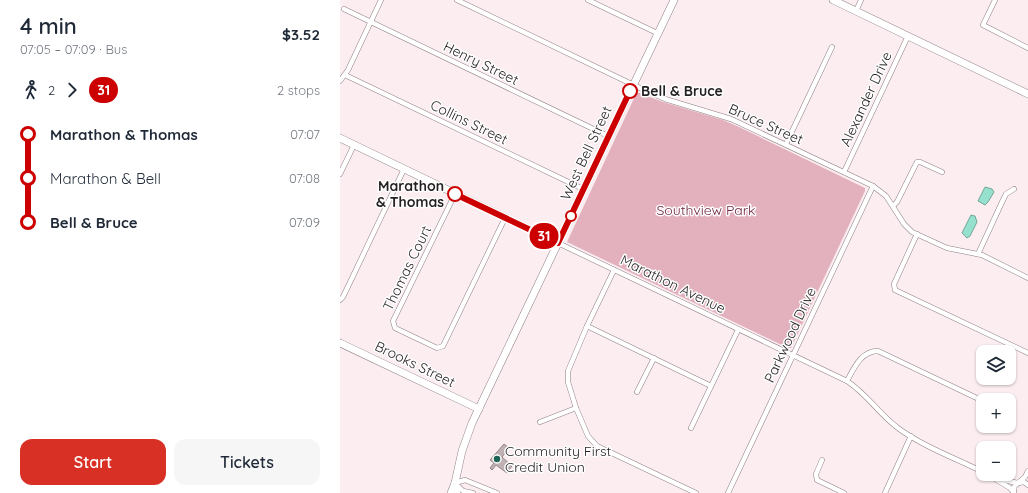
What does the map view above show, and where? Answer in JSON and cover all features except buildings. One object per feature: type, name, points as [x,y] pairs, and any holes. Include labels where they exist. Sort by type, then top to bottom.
[{"type":"main road","points":[[833,0],[1028,94]]},
{"type":"main road","name":"West Bell Street","points":[[479,409],[673,1]]},
{"type":"main road","name":"Marathon Avenue","points":[[340,138],[558,243]]},
{"type":"main road","name":"Brooks Street","points":[[340,343],[479,409]]},
{"type":"main road","points":[[450,493],[455,483],[465,442],[479,409]]},
{"type":"main road","points":[[455,483],[457,493]]},
{"type":"street","points":[[340,81],[345,74],[381,0]]},
{"type":"street","name":"Bruce Street","points":[[457,0],[633,85],[665,99],[725,116],[873,186],[886,196],[908,228],[917,234],[947,248],[978,254],[1028,278]]},
{"type":"street","points":[[588,0],[657,34]]},
{"type":"street","points":[[856,11],[861,0]]},
{"type":"street","points":[[995,0],[983,25],[1028,48]]},
{"type":"street","name":"Henry Street","points":[[344,9],[608,136]]},
{"type":"street","name":"Alexander Drive","points":[[844,172],[908,36]]},
{"type":"street","points":[[786,144],[832,46]]},
{"type":"street","name":"Collins Street","points":[[345,74],[583,189]]},
{"type":"street","points":[[340,174],[354,145]]},
{"type":"street","points":[[893,206],[897,202],[917,162],[942,172]]},
{"type":"street","points":[[340,300],[343,297],[404,169]]},
{"type":"street","name":"Parkwood Drive","points":[[728,493],[873,186]]},
{"type":"street","points":[[978,254],[1002,200],[1006,194],[1014,189]]},
{"type":"street","name":"Thomas Court","points":[[455,194],[394,321],[395,328],[437,348],[443,346],[505,218]]},
{"type":"street","points":[[917,234],[894,284],[895,290],[1028,354]]},
{"type":"street","name":"Marathon Avenue","points":[[558,243],[847,381],[864,393],[892,423],[911,436],[976,468]]},
{"type":"street","points":[[614,270],[587,326],[568,371],[568,382],[576,408],[588,436],[597,446],[696,493]]},
{"type":"street","points":[[587,326],[711,386]]},
{"type":"street","points":[[691,428],[738,330]]},
{"type":"street","points":[[847,381],[863,356],[870,352],[878,351],[976,398]]},
{"type":"street","points":[[637,392],[654,358]]},
{"type":"street","points":[[540,422],[576,408]]},
{"type":"street","points":[[885,493],[911,436]]},
{"type":"street","points":[[822,460],[816,474],[817,480],[844,493]]},
{"type":"street","points":[[1014,493],[1014,487],[1025,477],[1028,471]]},
{"type":"street","points":[[455,483],[466,480],[497,493]]},
{"type":"street","points":[[999,481],[1010,488],[1014,493]]},
{"type":"street","points":[[1009,481],[1019,483],[1024,482],[1028,484]]},
{"type":"street","points":[[455,483],[464,491],[473,493]]},
{"type":"green space","name":"Southview Park","points":[[637,92],[663,102],[723,120],[865,188],[865,191],[791,348],[788,348],[567,242]]},
{"type":"shaded area","points":[[985,187],[992,189],[994,192],[985,205],[978,201]]},
{"type":"shaded area","points":[[971,215],[975,216],[977,222],[970,236],[967,238],[962,233]]},
{"type":"bus line","name":"31","points":[[455,194],[558,243],[630,91]]},
{"type":"place","name":"Bell & Bruce","points":[[630,91]]},
{"type":"place","name":"Marathon & Thomas","points":[[455,194]]},
{"type":"place","name":"Community First Credit Union","points":[[497,459]]}]
